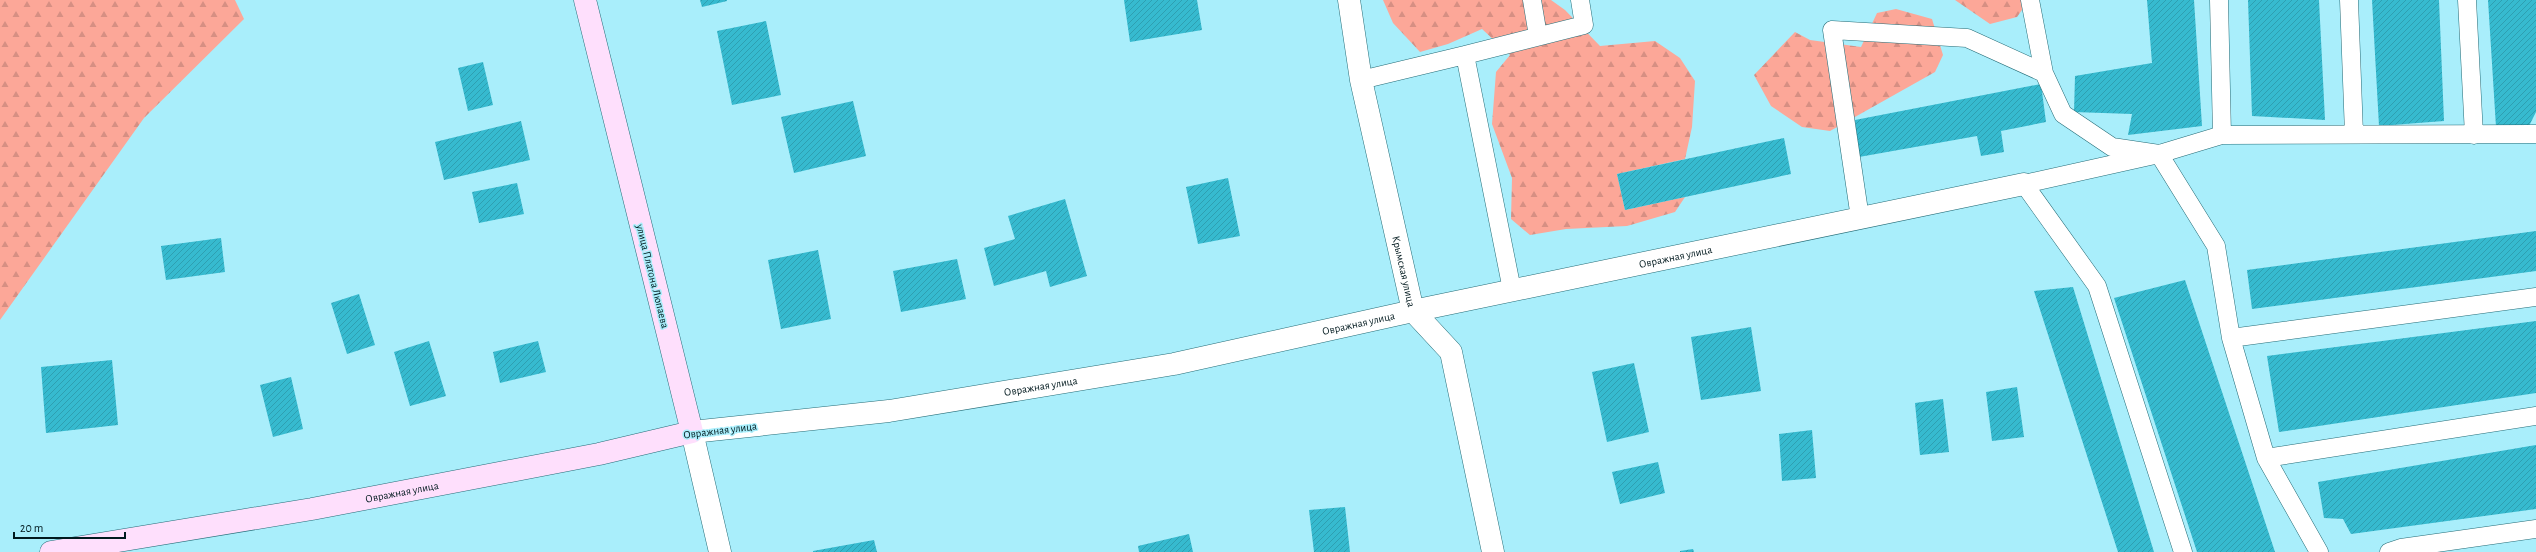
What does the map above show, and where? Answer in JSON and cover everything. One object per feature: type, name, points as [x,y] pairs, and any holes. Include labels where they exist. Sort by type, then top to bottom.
[{"type":"street","name":"улица Платона Люпаева","points":[[585,0],[692,432],[720,552]]},
{"type":"street","name":"Крымская улица","points":[[1349,0],[1361,80],[1413,311],[1452,352],[1493,552]]},
{"type":"street","name":"Овражная улица","points":[[51,552],[312,509],[599,454],[692,432],[889,411],[1158,367],[1512,290],[2024,184]]},
{"type":"lane","points":[[1532,0],[1538,36]]},
{"type":"lane","points":[[1361,80],[1584,25],[1580,0]]},
{"type":"lane","points":[[2030,0],[2044,73],[2063,114],[2112,147],[2159,154],[2216,246],[2231,338],[2266,458],[2319,552]]},
{"type":"lane","points":[[2219,0],[2222,135]]},
{"type":"lane","points":[[2349,0],[2354,134]]},
{"type":"lane","points":[[2467,0],[2474,135]]},
{"type":"lane","points":[[1860,218],[1832,30],[1967,38],[2044,73]]},
{"type":"lane","points":[[1465,55],[1512,290]]},
{"type":"lane","points":[[2183,552],[2097,286],[2024,184],[2159,154],[2222,135],[2536,134]]},
{"type":"lane","points":[[2231,338],[2536,297]]},
{"type":"lane","points":[[2266,458],[2536,416]]},
{"type":"lane","points":[[2389,552],[2401,548],[2536,529]]},
{"type":"green space","points":[[0,0],[235,0],[244,19],[144,118],[0,320]]},
{"type":"green space","points":[[1383,0],[1551,0],[1565,10],[1600,46],[1655,41],[1680,58],[1695,81],[1692,127],[1685,159],[1617,174],[1625,210],[1685,197],[1675,212],[1627,226],[1566,229],[1530,235],[1511,219],[1512,178],[1492,124],[1496,72],[1510,55],[1482,29],[1448,44],[1420,52],[1393,23]]},
{"type":"green space","points":[[1955,0],[2029,0],[2017,17],[1990,24]]},
{"type":"green space","points":[[1896,9],[1932,19],[1943,55],[1935,72],[1830,131],[1802,127],[1771,106],[1754,75],[1795,32],[1810,40],[1861,47],[1877,13]]},
{"type":"building","points":[[700,0],[727,0],[727,1],[702,7]]},
{"type":"building","points":[[1124,0],[1197,0],[1202,30],[1130,42]]},
{"type":"building","points":[[2147,0],[2194,0],[2202,126],[2128,135],[2132,114],[2074,112],[2075,76],[2152,63]]},
{"type":"building","points":[[2248,0],[2319,0],[2325,120],[2252,116]]},
{"type":"building","points":[[2372,0],[2439,0],[2444,121],[2379,126]]},
{"type":"building","points":[[2488,0],[2536,0],[2536,112],[2528,128],[2496,127]]},
{"type":"building","points":[[766,21],[781,95],[732,105],[717,31]]},
{"type":"building","points":[[483,62],[493,105],[468,111],[458,68]]},
{"type":"building","points":[[2041,84],[2046,122],[2001,131],[2004,152],[1981,156],[1977,136],[1859,157],[1855,120]]},
{"type":"building","points":[[853,101],[866,156],[794,173],[781,117]]},
{"type":"building","points":[[521,121],[530,160],[444,180],[435,142]]},
{"type":"building","points":[[1784,138],[1791,174],[1625,210],[1617,174]]},
{"type":"building","points":[[1228,178],[1240,236],[1198,244],[1186,187]]},
{"type":"building","points":[[517,183],[524,214],[479,223],[472,192]]},
{"type":"building","points":[[1065,199],[1087,276],[1050,287],[1046,271],[994,286],[984,248],[1015,239],[1008,216]]},
{"type":"building","points":[[2536,231],[2536,271],[2252,309],[2247,270]]},
{"type":"building","points":[[221,238],[225,272],[166,280],[161,246]]},
{"type":"building","points":[[818,250],[831,319],[781,329],[768,260]]},
{"type":"building","points":[[957,259],[966,299],[901,312],[893,271]]},
{"type":"building","points":[[2185,280],[2275,552],[2197,552],[2114,298]]},
{"type":"building","points":[[2073,287],[2154,552],[2118,552],[2034,291]]},
{"type":"building","points":[[359,294],[375,345],[347,354],[331,303]]},
{"type":"building","points":[[2536,321],[2536,393],[2279,432],[2267,356]]},
{"type":"building","points":[[1751,327],[1761,391],[1701,400],[1691,337]]},
{"type":"building","points":[[429,341],[446,396],[410,406],[394,352]]},
{"type":"building","points":[[538,341],[546,372],[500,383],[493,352]]},
{"type":"building","points":[[112,360],[118,425],[46,433],[41,367]]},
{"type":"building","points":[[1634,363],[1649,432],[1607,442],[1592,372]]},
{"type":"building","points":[[291,377],[303,429],[273,437],[260,385]]},
{"type":"building","points":[[2017,387],[2024,437],[1992,441],[1986,392]]},
{"type":"building","points":[[1943,399],[1949,452],[1920,455],[1915,403]]},
{"type":"building","points":[[1812,430],[1816,478],[1782,481],[1779,434]]},
{"type":"building","points":[[2536,445],[2536,509],[2351,534],[2343,519],[2324,518],[2318,482]]},
{"type":"building","points":[[1658,462],[1665,493],[1620,504],[1612,472]]},
{"type":"building","points":[[1345,507],[1350,552],[1314,552],[1309,510]]},
{"type":"building","points":[[1189,534],[1193,552],[1139,552],[1138,546]]},
{"type":"building","points":[[874,540],[877,552],[813,552],[813,551]]},
{"type":"building","points":[[1693,549],[1694,552],[1680,552],[1680,551]]}]
